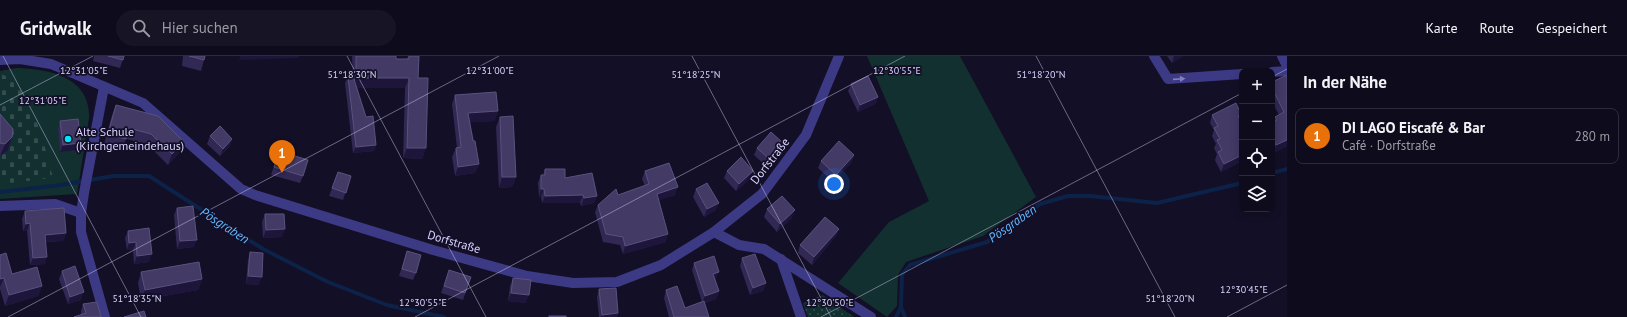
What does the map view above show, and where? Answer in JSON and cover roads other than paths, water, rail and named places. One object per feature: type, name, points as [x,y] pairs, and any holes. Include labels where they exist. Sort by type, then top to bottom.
[{"type":"street","name":"Dorfstraße","points":[[0,60],[50,60],[104,87],[142,103],[241,189],[419,246],[527,276],[573,283],[617,282],[661,266],[714,232],[762,194],[806,135],[839,56]]},
{"type":"street","points":[[1154,56],[1168,79],[1239,74]]},
{"type":"street","points":[[1282,56],[1287,66]]},
{"type":"street","points":[[1275,72],[1287,71]]},
{"type":"street","points":[[104,87],[84,192],[81,213],[81,232],[84,249],[106,317]]},
{"type":"street","points":[[0,206],[56,204],[81,213]]},
{"type":"street","points":[[714,232],[739,245],[764,249],[871,317]]},
{"type":"street","points":[[781,259],[802,317]]},
{"type":"waterway","name":"Pösgraben","points":[[1275,172],[1287,169]]},
{"type":"waterway","name":"Pösgraben","points":[[0,192],[61,185],[113,176],[149,176],[263,249],[328,282],[387,305],[444,317]]},
{"type":"waterway","name":"Pösgraben","points":[[896,317],[901,307],[902,275],[910,265],[987,242],[1040,204],[1068,196],[1090,196],[1157,203],[1239,184]]},
{"type":"waterway","points":[[901,307],[905,317]]},
{"type":"place","name":"Alte Schule (Kirchgemeindehaus)","points":[[68,139]]},
{"type":"place","name":"DI LAGO Eiscafé & Bar","points":[[282,173]]}]
